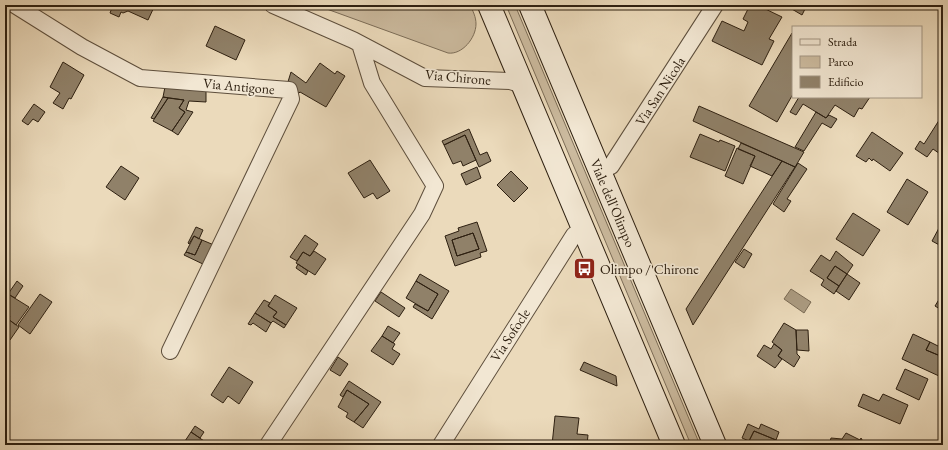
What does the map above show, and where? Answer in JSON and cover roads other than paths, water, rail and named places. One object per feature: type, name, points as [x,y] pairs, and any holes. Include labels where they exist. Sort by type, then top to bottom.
[{"type":"street","name":"Via Antigone","points":[[15,5],[82,48],[140,78],[289,90],[291,99],[170,351]]},
{"type":"street","name":"Via Chirone","points":[[273,5],[356,42],[425,78],[510,82],[523,85]]},
{"type":"street","points":[[489,5],[674,445]]},
{"type":"street","name":"Viale dell'Olimpo","points":[[530,5],[715,445]]},
{"type":"street","name":"Via San Nicola","points":[[600,171],[611,166],[715,5]]},
{"type":"street","points":[[268,445],[422,214],[435,186],[372,83],[356,42]]},
{"type":"street","name":"Via Sofocle","points":[[441,445],[574,234],[584,231]]},
{"type":"place","name":"Olimpo / Chirone","points":[[585,269]]}]
